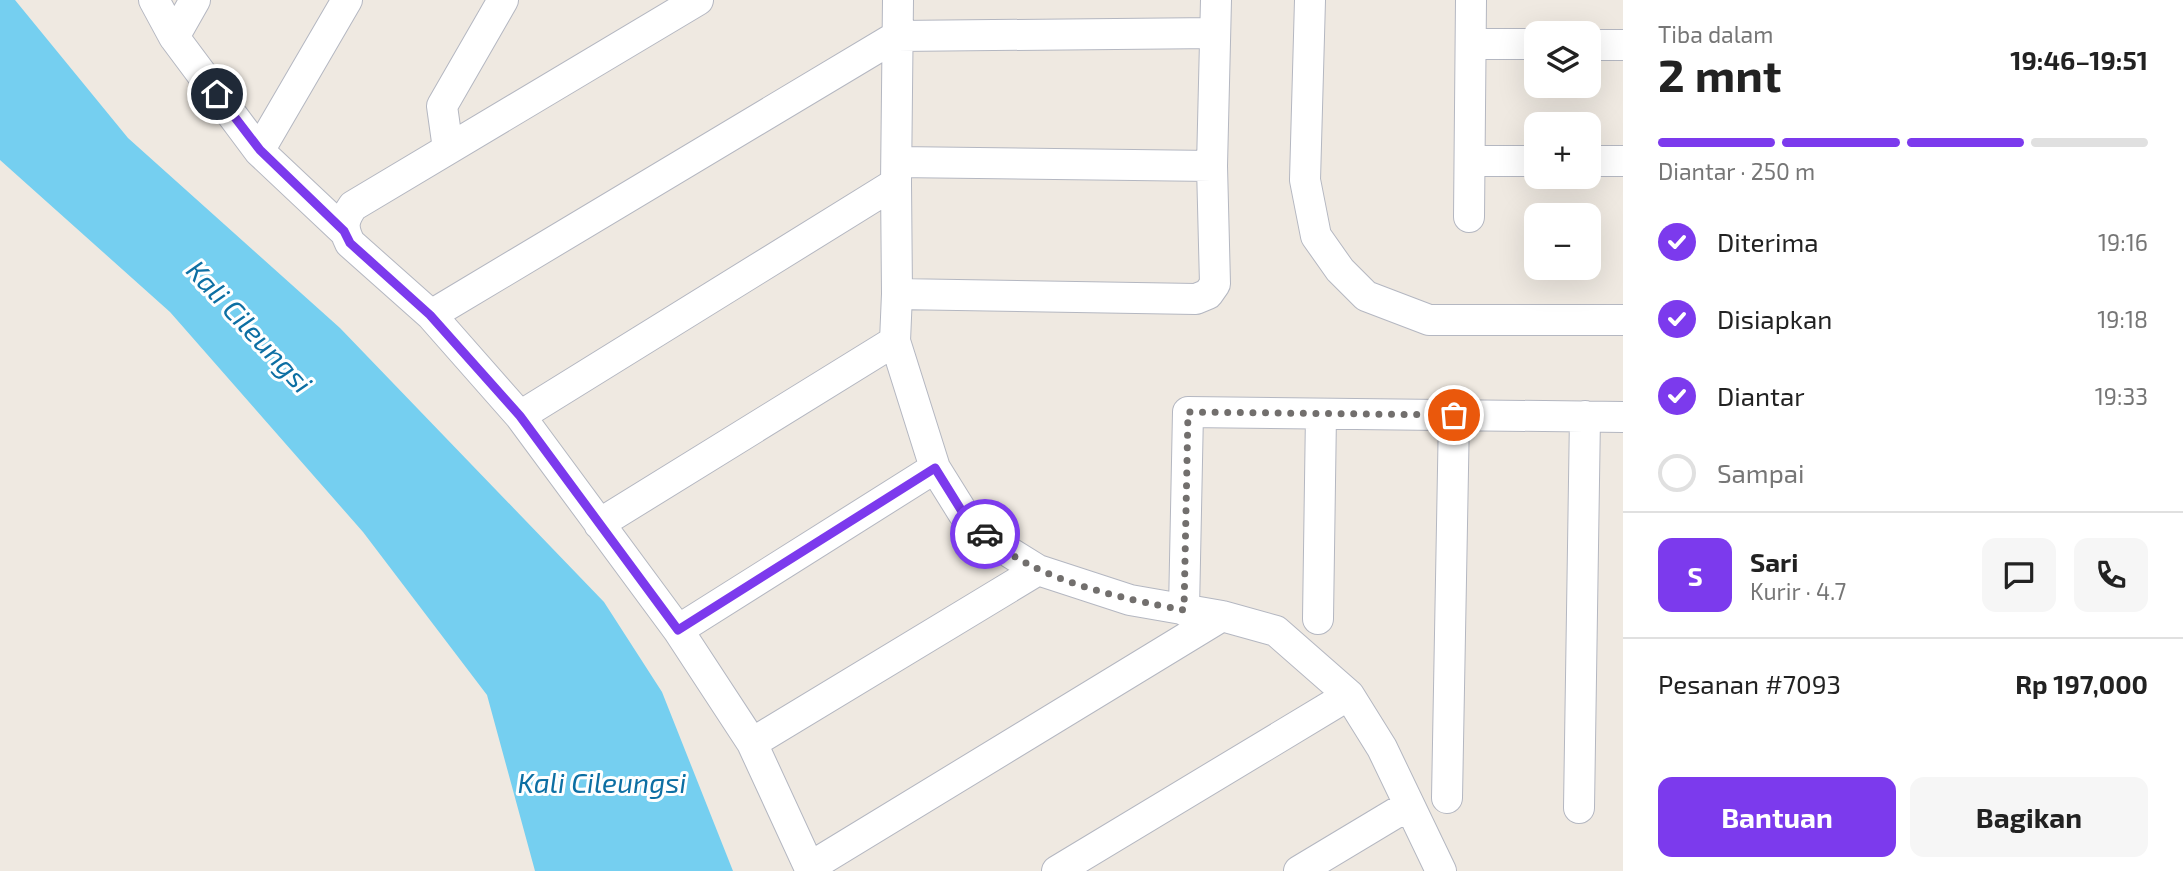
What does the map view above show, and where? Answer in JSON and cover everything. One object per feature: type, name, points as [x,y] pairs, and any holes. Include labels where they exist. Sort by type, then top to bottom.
[{"type":"street","points":[[154,0],[174,37],[260,150],[344,231],[350,243],[430,315],[520,416],[678,630],[752,743],[810,869],[1222,617]]},
{"type":"street","points":[[174,37],[195,0]]},
{"type":"street","points":[[260,150],[347,0]]},
{"type":"street","points":[[449,149],[442,106],[503,0]]},
{"type":"street","points":[[898,0],[895,341],[935,468],[963,513],[993,542],[1038,570],[1130,600],[1222,617],[1276,631],[1349,695],[1382,748],[1441,871]]},
{"type":"street","points":[[897,294],[1196,299],[1208,294],[1215,284],[1212,166],[1216,0]]},
{"type":"street","points":[[1310,0],[1305,180],[1316,236],[1340,270],[1366,296],[1429,320],[1623,320]]},
{"type":"street","points":[[1469,217],[1471,0]]},
{"type":"street","points":[[344,231],[344,219],[354,206],[694,1]]},
{"type":"street","points":[[430,315],[897,36],[1215,33]]},
{"type":"street","points":[[1471,44],[1524,44]]},
{"type":"street","points":[[1601,45],[1623,45]]},
{"type":"street","points":[[1601,161],[1623,160]]},
{"type":"street","points":[[1470,161],[1524,161]]},
{"type":"street","points":[[520,416],[896,173],[1212,166]]},
{"type":"street","points":[[599,524],[895,341]]},
{"type":"street","points":[[1184,610],[1188,412],[1623,416]]},
{"type":"street","points":[[1318,619],[1321,414]]},
{"type":"street","points":[[1447,798],[1454,415]]},
{"type":"street","points":[[1579,808],[1586,416]]},
{"type":"street","points":[[678,630],[935,468]]},
{"type":"street","points":[[752,743],[1038,570]]},
{"type":"street","points":[[1057,871],[1349,695]]},
{"type":"street","points":[[1299,871],[1409,805]]},
{"type":"water","name":"Kali Cileungsi","points":[[0,0],[15,0],[128,138],[340,328],[604,602],[662,692],[733,871],[535,871],[487,695],[363,532],[170,312],[0,160]]},
{"type":"way so far","points":[[985,534],[993,542],[1038,570],[1130,600],[1184,610],[1188,412],[1454,415]]},
{"type":"route","points":[[217,94],[260,150],[344,231],[350,243],[430,315],[520,416],[678,630],[935,468],[963,513],[985,534]]}]
